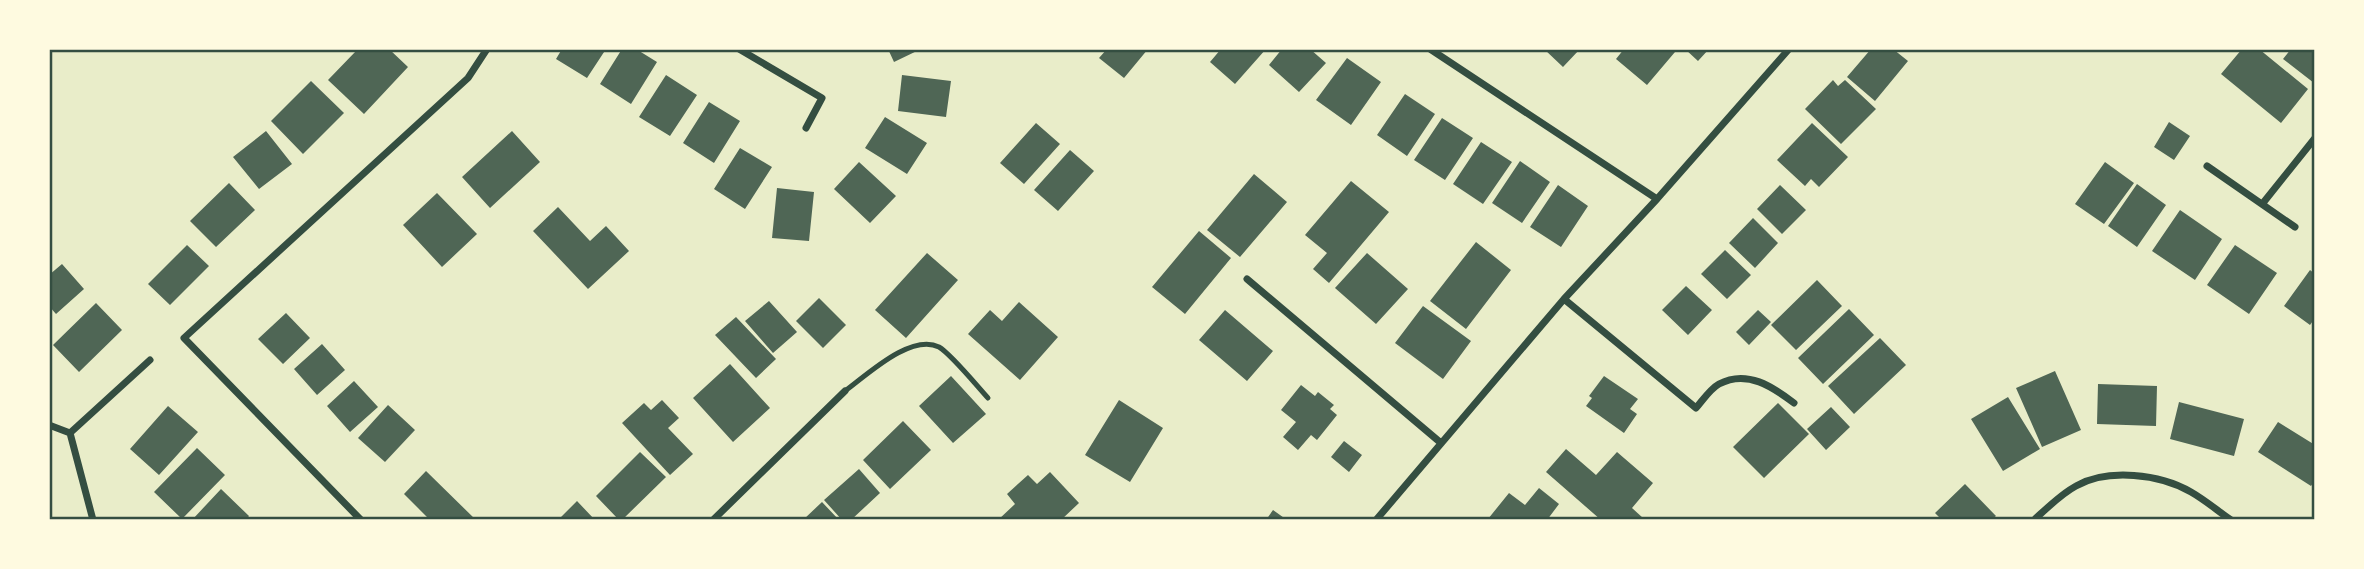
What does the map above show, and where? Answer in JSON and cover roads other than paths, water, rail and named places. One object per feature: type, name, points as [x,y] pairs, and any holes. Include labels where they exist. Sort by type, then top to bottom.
[{"type":"street","points":[[360,520],[184,338],[468,78],[487,49]]},
{"type":"street","points":[[739,49],[822,98],[806,128]]},
{"type":"street","points":[[1430,49],[1657,199]]},
{"type":"street","points":[[1376,520],[1564,299],[1657,199],[1789,49]]},
{"type":"street","points":[[2263,203],[2315,138]]},
{"type":"street","points":[[2207,166],[2295,227]]},
{"type":"street","points":[[1247,279],[1441,443]]},
{"type":"street","points":[[1564,299],[1696,408],[1718,385],[1735,379],[1768,384],[1794,403]]},
{"type":"street","points":[[70,433],[150,360]]},
{"type":"street","points":[[713,520],[845,391]]},
{"type":"street","points":[[49,425],[70,433]]},
{"type":"street","points":[[70,433],[93,520]]},
{"type":"street","points":[[2034,520],[2076,486],[2105,477],[2168,481],[2192,492],[2231,520]]},
{"type":"lane","points":[[845,391],[903,350],[922,343],[940,348],[988,398]]}]
